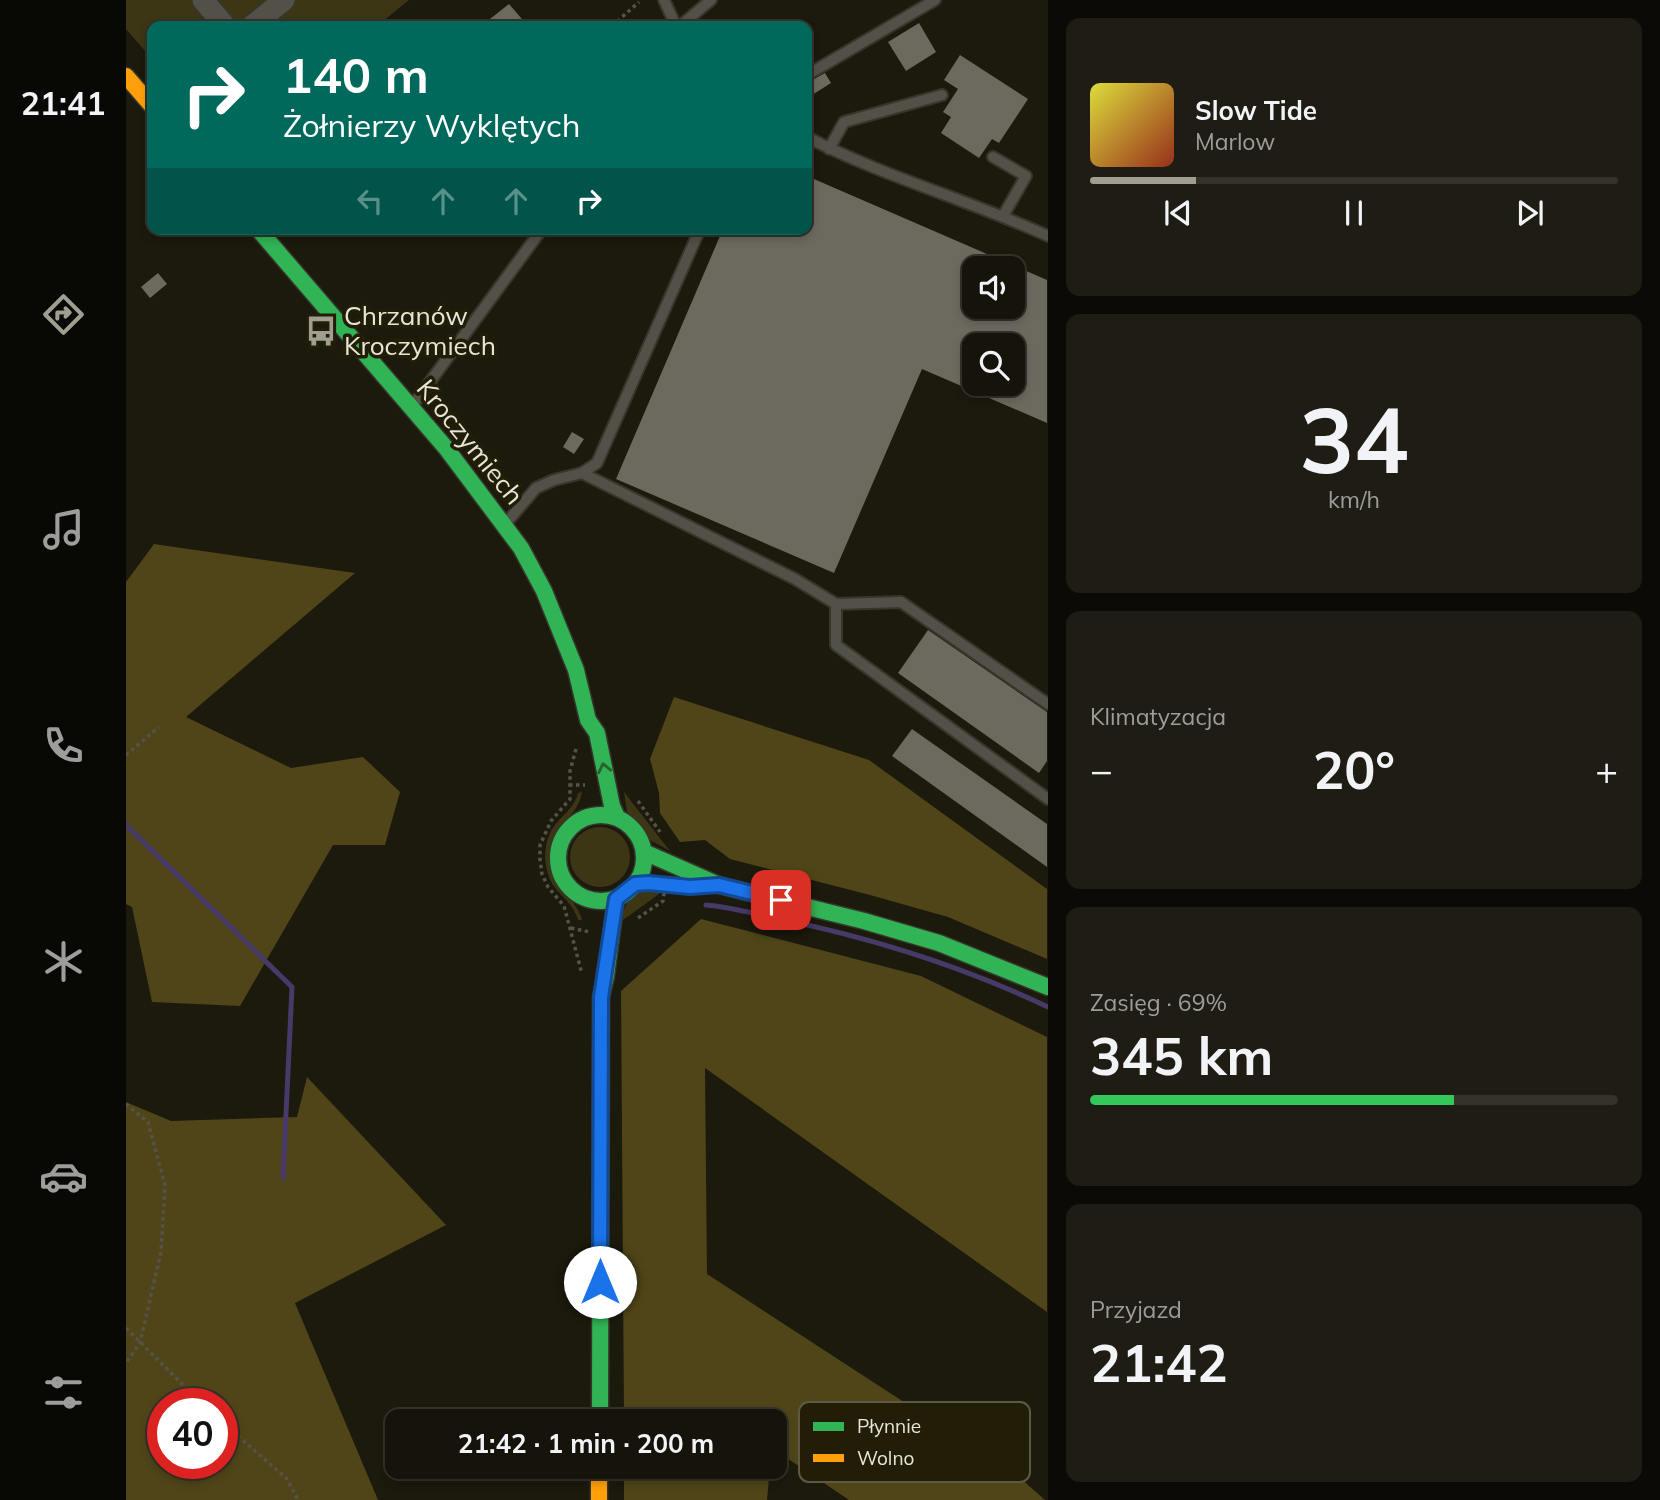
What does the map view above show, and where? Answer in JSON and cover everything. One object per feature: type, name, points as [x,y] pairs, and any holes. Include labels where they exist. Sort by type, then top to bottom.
[{"type":"main road","points":[[126,76],[147,100]]},
{"type":"main road","name":"Kroczymiech","points":[[263,235],[446,448],[505,524],[544,591],[563,634],[576,670],[588,720],[597,733],[612,806],[617,817]]},
{"type":"main road","name":"Kroczymiech","points":[[580,762],[588,720]]},
{"type":"main road","points":[[584,818],[589,795]]},
{"type":"main road","points":[[595,815],[617,817],[635,831],[644,852],[641,874],[635,884],[616,899],[600,901],[584,898],[572,890],[563,879],[558,858],[563,837],[572,826],[584,818],[595,815]]},
{"type":"main road","points":[[644,852],[719,885],[864,921],[939,943],[1048,987]]},
{"type":"main road","points":[[635,884],[658,883]]},
{"type":"main road","points":[[678,885],[719,885]]},
{"type":"main road","points":[[584,898],[589,921]]},
{"type":"main road","points":[[600,1409],[601,997],[616,899]]},
{"type":"main road","points":[[592,954],[594,975],[601,997]]},
{"type":"main road","points":[[599,1479],[599,1500]]},
{"type":"street","points":[[203,0],[221,21]]},
{"type":"street","points":[[258,21],[284,0]]},
{"type":"lane","points":[[664,0],[675,21]]},
{"type":"lane","points":[[684,21],[710,0]]},
{"type":"lane","points":[[812,72],[935,0]]},
{"type":"lane","points":[[829,149],[844,122],[942,95]]},
{"type":"lane","points":[[812,140],[934,192],[1003,216],[1048,236]]},
{"type":"lane","points":[[993,157],[1026,176],[1003,216]]},
{"type":"lane","points":[[411,407],[536,235]]},
{"type":"lane","points":[[505,524],[537,488],[554,480],[582,473],[597,463],[697,235]]},
{"type":"lane","points":[[582,473],[795,579],[836,604],[901,602],[1048,704]]},
{"type":"lane","points":[[836,604],[836,646],[1048,799]]},
{"type":"path","points":[[618,21],[639,2]]},
{"type":"path","points":[[126,755],[159,727]]},
{"type":"path","points":[[574,943],[564,906],[548,887],[540,859],[540,845],[551,821],[570,799],[570,771],[580,762]]},
{"type":"path","points":[[126,1104],[148,1122],[165,1185],[161,1252],[141,1343],[126,1363]]},
{"type":"path","points":[[126,1328],[186,1388]]},
{"type":"path","points":[[238,1436],[287,1479],[298,1500]]},
{"type":"shaded area","points":[[126,0],[409,0],[383,21],[147,21],[147,53],[126,29]]},
{"type":"shaded area","points":[[154,544],[355,573],[186,717],[291,768],[363,757],[400,792],[385,845],[333,845],[240,1006],[152,1002],[132,907],[126,904],[126,582]]},
{"type":"shaded area","points":[[674,697],[869,760],[1047,889],[1047,959],[948,917],[730,859],[705,840],[680,842],[660,813],[659,793],[650,759]]},
{"type":"shaded area","points":[[582,792],[579,803],[551,843],[550,854],[551,869],[576,906],[582,920],[578,920],[552,883],[545,854],[550,833],[573,804],[578,793]]},
{"type":"shaded area","points":[[624,792],[670,851],[648,839],[643,828],[627,812]]},
{"type":"shaded area","points":[[600,827],[617,832],[625,840],[630,857],[625,874],[617,882],[600,887],[583,882],[575,874],[570,857],[575,840],[583,832]]},
{"type":"shaded area","points":[[661,889],[659,894],[619,923],[629,900],[637,893]]},
{"type":"shaded area","points":[[701,919],[921,976],[1047,1037],[1047,1312],[705,1068],[707,1274],[904,1402],[799,1402],[799,1466],[787,1458],[787,1409],[624,1409],[621,991]]},
{"type":"shaded area","points":[[307,1077],[446,1225],[295,1303],[378,1500],[126,1500],[126,1102],[171,1121],[297,1117]]},
{"type":"shaded area","points":[[624,1479],[769,1479],[767,1500],[624,1500]]},
{"type":"shaded area","points":[[822,1482],[1025,1482],[1045,1500],[849,1500]]},
{"type":"building","points":[[509,4],[524,21],[487,21]]},
{"type":"building","points":[[919,23],[936,52],[906,71],[888,42]]},
{"type":"building","points":[[960,55],[1028,99],[999,143],[992,139],[979,158],[941,133],[951,117],[943,112],[958,89],[944,80]]},
{"type":"building","points":[[825,73],[831,83],[812,95],[812,80]]},
{"type":"building","points":[[812,178],[992,256],[962,256],[962,319],[1025,319],[1025,270],[1047,280],[1047,423],[984,396],[1025,396],[1025,333],[962,333],[962,386],[922,369],[834,573],[616,479],[720,235],[812,235]]},
{"type":"building","points":[[158,273],[167,284],[150,298],[141,287]]},
{"type":"building","points":[[572,432],[584,439],[574,454],[563,447]]},
{"type":"building","points":[[928,630],[1047,712],[1047,761],[1039,773],[898,673]]},
{"type":"building","points":[[912,729],[1047,824],[1047,867],[892,756]]},
{"type":"waterway","points":[[126,825],[292,987],[283,1178]]},
{"type":"waterway","points":[[706,905],[734,909],[883,944],[950,966],[1048,1007]]},
{"type":"traffic: fast","points":[[263,235],[446,448],[521,548],[544,591],[576,670],[588,720],[597,733],[612,806],[617,817]]},
{"type":"traffic: fast","points":[[601,815],[618,818],[632,827],[641,841],[644,858],[641,875],[632,889],[618,898],[601,901],[584,898],[570,889],[561,875],[558,858],[561,841],[570,827],[584,818],[601,815]]},
{"type":"traffic: fast","points":[[644,852],[719,885],[864,921],[939,943],[1048,987]]},
{"type":"traffic: fast","points":[[600,1409],[601,997],[616,899]]},
{"type":"traffic: slow","points":[[126,76],[147,100]]},
{"type":"traffic: slow","points":[[599,1479],[599,1500]]},
{"type":"place","name":"Chrzanów Kroczymiech","points":[[321,331]]},
{"type":"route","points":[[600,1282],[601,997],[606,976],[612,909],[616,899],[635,884],[666,883],[690,887],[719,885],[781,900]]}]
